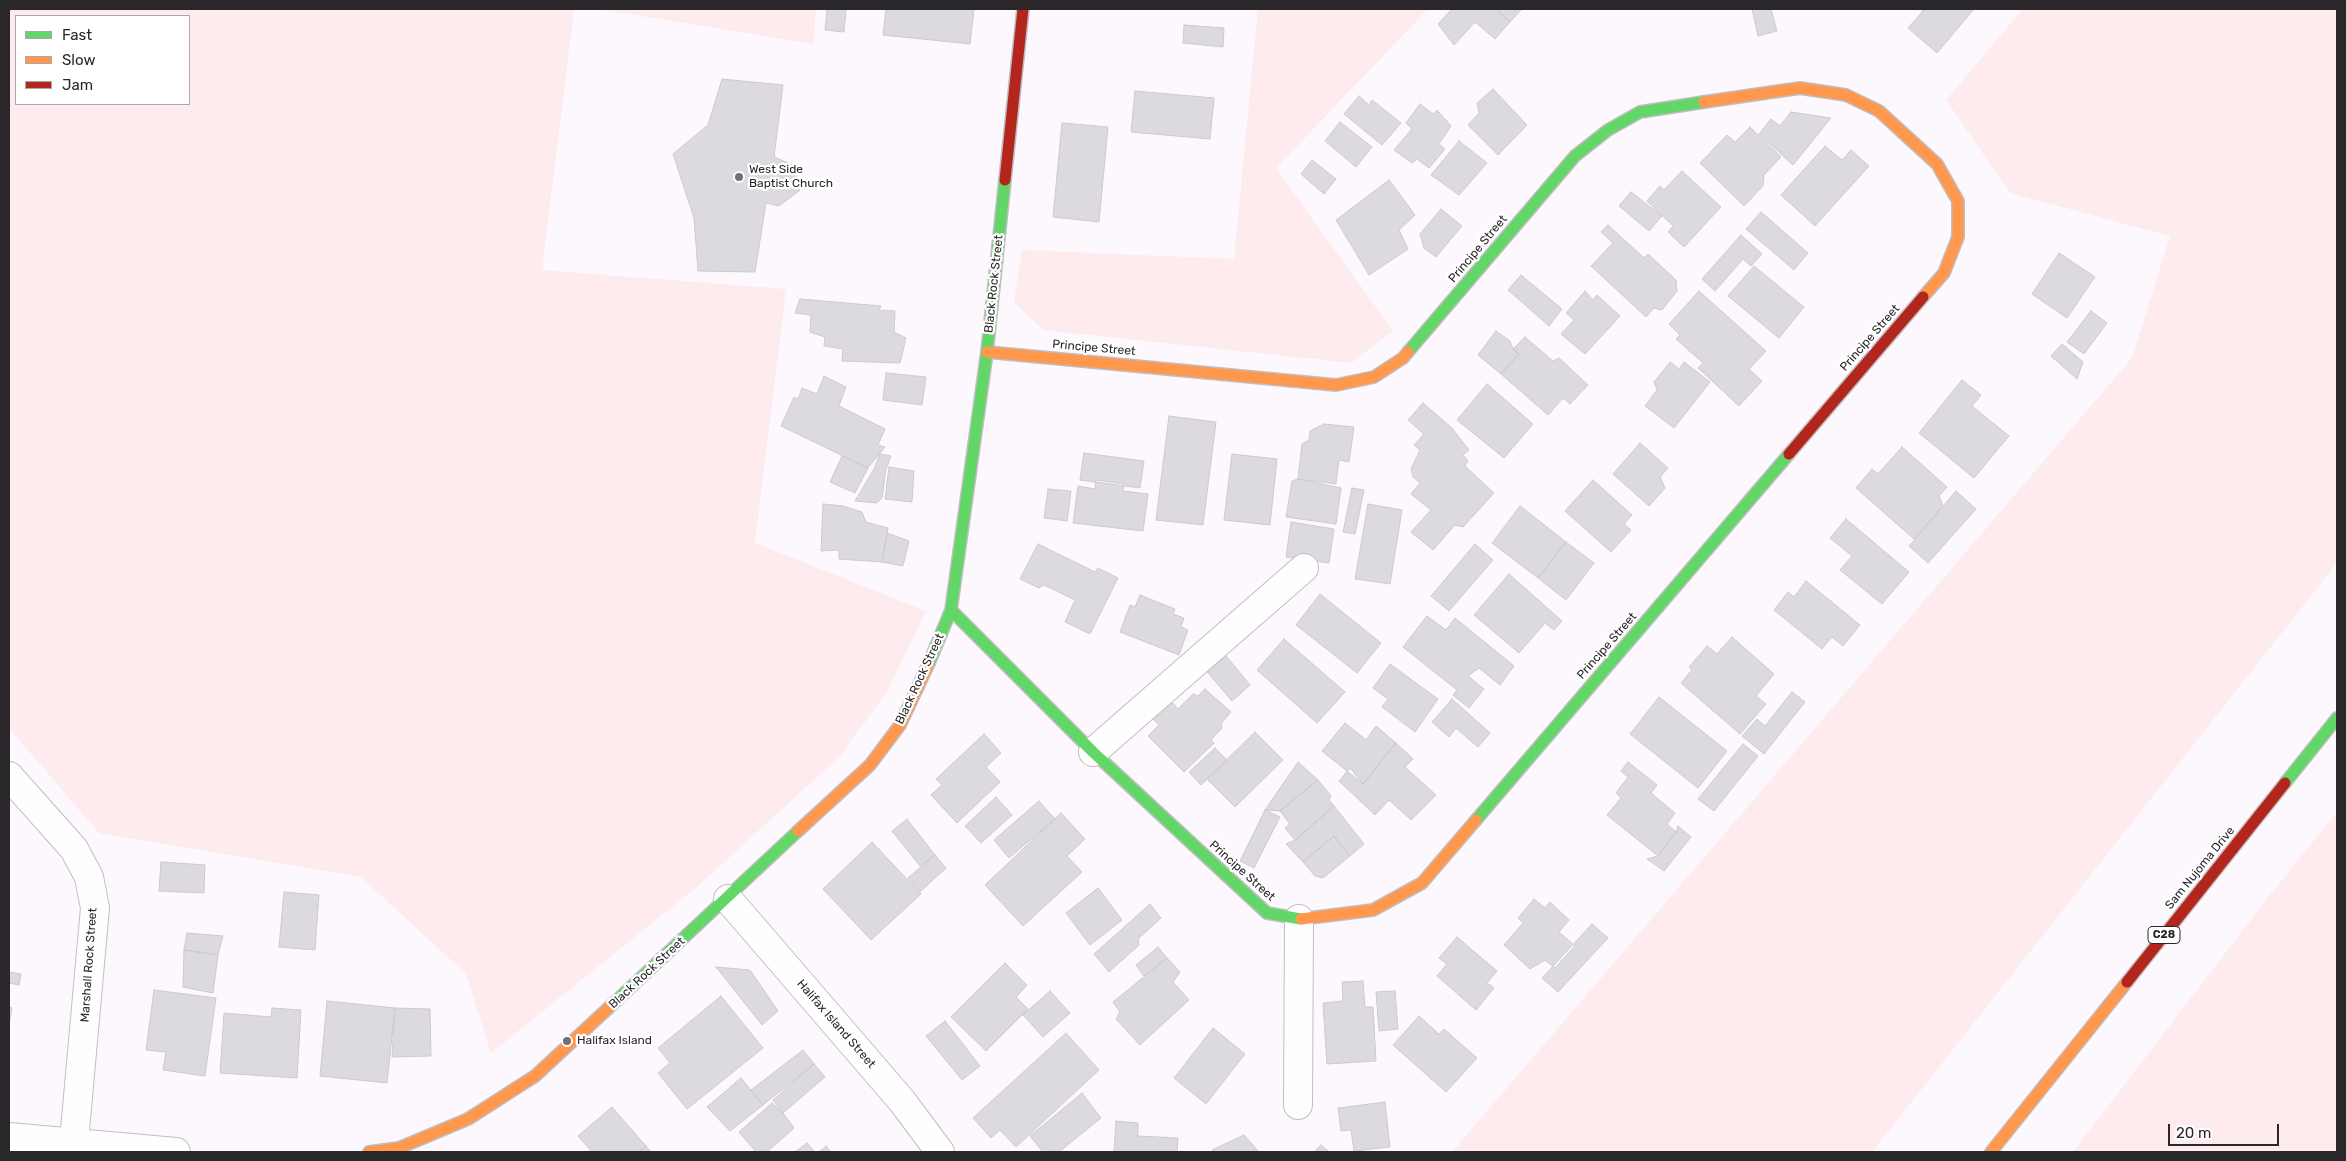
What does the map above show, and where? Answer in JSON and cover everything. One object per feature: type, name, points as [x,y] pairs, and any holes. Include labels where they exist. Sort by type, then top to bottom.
[{"type":"street","name":"Black Rock Street","points":[[369,1152],[400,1148],[468,1119],[535,1076],[870,765],[900,725],[951,610],[987,352],[1023,9]]},
{"type":"street","name":"Principe Street","points":[[951,610],[1093,752],[1267,913],[1299,919],[1373,910],[1422,882],[1944,273],[1958,236],[1958,201],[1937,164],[1879,111],[1846,95],[1800,88],[1640,112],[1608,130],[1575,156],[1403,358],[1374,377],[1336,385],[987,352]]},
{"type":"street","points":[[1093,752],[1304,568]]},
{"type":"street","name":"Sam Nujoma Drive","points":[[1991,1152],[2337,718]]},
{"type":"street","name":"Marshall Rock Street","points":[[9,776],[74,849],[89,877],[95,908],[73,1148]]},
{"type":"street","name":"Halifax Island Street","points":[[728,898],[902,1100],[940,1152]]},
{"type":"street","points":[[1298,1105],[1299,919]]},
{"type":"street","points":[[9,1137],[73,1148],[176,1152]]},
{"type":"shaded area","points":[[9,9],[574,9],[542,270],[786,289],[755,543],[926,611],[887,692],[839,757],[698,886],[491,1053],[466,974],[361,877],[99,833],[9,728]]},
{"type":"shaded area","points":[[598,9],[816,9],[813,44]]},
{"type":"shaded area","points":[[1258,9],[1428,9],[1276,168],[1393,331],[1351,363],[1043,330],[1014,302],[1022,250],[1234,259]]},
{"type":"shaded area","points":[[2023,9],[2337,9],[2337,563],[1872,1152],[1452,1152],[2132,358],[2170,236],[2010,193],[1946,100]]},
{"type":"shaded area","points":[[2337,812],[2337,1152],[2073,1152],[2269,896]]},
{"type":"building","points":[[827,9],[846,9],[844,32],[825,30]]},
{"type":"building","points":[[886,9],[974,9],[970,44],[883,35]]},
{"type":"building","points":[[1452,9],[1496,9],[1510,22],[1495,39],[1475,22],[1454,45],[1438,24]]},
{"type":"building","points":[[1496,9],[1522,9],[1510,22]]},
{"type":"building","points":[[1752,9],[1771,9],[1777,31],[1758,36]]},
{"type":"building","points":[[1920,9],[1974,9],[1937,53],[1908,28],[1923,11]]},
{"type":"building","points":[[1184,25],[1224,28],[1223,47],[1183,43]]},
{"type":"building","name":"West Side Baptist Church","points":[[722,79],[783,85],[774,157],[793,165],[800,190],[779,206],[766,203],[755,272],[698,271],[694,218],[673,154],[708,125]]},
{"type":"building","points":[[1493,89],[1527,125],[1498,155],[1468,125],[1479,113],[1477,103]]},
{"type":"building","points":[[1135,91],[1214,98],[1210,139],[1131,132]]},
{"type":"building","points":[[1359,96],[1369,105],[1372,100],[1401,123],[1382,145],[1344,114]]},
{"type":"building","points":[[1420,104],[1433,114],[1437,110],[1451,126],[1439,144],[1445,149],[1429,168],[1417,159],[1412,163],[1394,150],[1412,129],[1406,123]]},
{"type":"building","points":[[1791,112],[1831,118],[1793,165],[1759,134],[1771,119],[1780,126]]},
{"type":"building","points":[[1340,122],[1372,147],[1356,167],[1325,141]]},
{"type":"building","points":[[1062,123],[1108,127],[1099,222],[1053,217]]},
{"type":"building","points":[[1750,127],[1781,157],[1764,175],[1763,186],[1744,206],[1700,163],[1727,135],[1735,142]]},
{"type":"building","points":[[1459,141],[1487,163],[1459,195],[1431,175]]},
{"type":"building","points":[[1825,146],[1842,160],[1851,150],[1869,166],[1815,226],[1781,195]]},
{"type":"building","points":[[1312,160],[1336,179],[1324,194],[1301,174]]},
{"type":"building","points":[[1682,171],[1721,207],[1684,247],[1668,232],[1673,226],[1647,201],[1660,186],[1664,190]]},
{"type":"building","points":[[1389,180],[1415,215],[1399,230],[1408,249],[1369,275],[1336,220]]},
{"type":"building","points":[[1631,192],[1662,216],[1649,231],[1619,206]]},
{"type":"building","points":[[1441,209],[1462,226],[1436,257],[1424,248],[1420,234]]},
{"type":"building","points":[[1761,212],[1808,253],[1794,270],[1746,229]]},
{"type":"building","points":[[1608,225],[1644,258],[1648,254],[1676,280],[1677,291],[1662,310],[1654,308],[1646,317],[1591,266],[1613,243],[1601,232]]},
{"type":"building","points":[[1741,235],[1762,254],[1751,266],[1743,259],[1715,291],[1702,279]]},
{"type":"building","points":[[2059,253],[2095,277],[2067,318],[2032,294]]},
{"type":"building","points":[[1754,266],[1804,307],[1779,338],[1728,296]]},
{"type":"building","points":[[1521,275],[1562,309],[1549,326],[1508,290]]},
{"type":"building","points":[[1585,291],[1593,300],[1597,295],[1620,316],[1585,354],[1561,334],[1574,320],[1566,313]]},
{"type":"building","points":[[1699,291],[1766,351],[1749,369],[1762,381],[1739,406],[1698,368],[1703,363],[1676,339],[1680,335],[1669,324]]},
{"type":"building","points":[[800,299],[881,306],[879,310],[895,311],[894,332],[906,338],[900,363],[842,361],[843,349],[824,346],[825,337],[810,332],[811,315],[795,313]]},
{"type":"building","points":[[2091,311],[2107,323],[2084,354],[2067,342]]},
{"type":"building","points":[[1496,331],[1510,341],[1513,349],[1519,354],[1501,374],[1478,355]]},
{"type":"building","points":[[1525,337],[1553,361],[1559,358],[1588,385],[1570,404],[1563,398],[1548,415],[1501,374],[1519,354],[1513,349]]},
{"type":"building","points":[[2062,344],[2083,362],[2077,379],[2051,356]]},
{"type":"building","points":[[1670,362],[1679,369],[1684,362],[1710,382],[1674,428],[1645,406],[1657,390],[1654,382]]},
{"type":"building","points":[[886,373],[926,377],[922,405],[883,400]]},
{"type":"building","points":[[824,376],[846,387],[839,406],[885,429],[878,445],[885,447],[868,468],[781,426],[794,397],[798,399],[802,388],[817,394]]},
{"type":"building","points":[[1962,380],[1981,395],[1972,406],[2009,436],[1974,478],[1919,433]]},
{"type":"building","points":[[1487,384],[1533,424],[1504,458],[1457,420]]},
{"type":"building","points":[[1423,403],[1452,428],[1469,450],[1463,455],[1468,461],[1465,466],[1494,493],[1463,527],[1455,525],[1433,550],[1411,532],[1431,510],[1411,494],[1420,483],[1413,477],[1411,469],[1420,450],[1414,445],[1424,434],[1408,420]]},
{"type":"building","points":[[1169,416],[1216,422],[1203,525],[1156,520]]},
{"type":"building","points":[[1324,424],[1354,427],[1349,462],[1339,460],[1336,484],[1298,479],[1302,444],[1309,440],[1310,431]]},
{"type":"building","points":[[1640,443],[1668,468],[1660,477],[1665,488],[1649,506],[1613,474]]},
{"type":"building","points":[[1902,447],[1947,487],[1939,496],[1943,506],[1914,539],[1856,488],[1872,469],[1878,474]]},
{"type":"building","points":[[1084,453],[1144,461],[1140,488],[1080,480]]},
{"type":"building","points":[[880,454],[891,456],[886,469],[882,498],[877,503],[855,501],[874,469]]},
{"type":"building","points":[[1232,454],[1277,459],[1270,525],[1224,520]]},
{"type":"building","points":[[842,456],[868,468],[855,493],[830,482]]},
{"type":"building","points":[[889,467],[914,471],[912,502],[885,499]]},
{"type":"building","points":[[1298,479],[1341,488],[1336,524],[1286,517],[1292,481]]},
{"type":"building","points":[[1096,480],[1124,484],[1123,491],[1148,494],[1143,531],[1073,523],[1078,486],[1095,489]]},
{"type":"building","points":[[1593,480],[1632,515],[1624,524],[1631,530],[1611,552],[1565,511]]},
{"type":"building","points":[[1352,488],[1364,490],[1355,534],[1343,532]]},
{"type":"building","points":[[1048,489],[1071,491],[1067,521],[1044,518]]},
{"type":"building","points":[[1956,491],[1976,509],[1928,563],[1909,546]]},
{"type":"building","points":[[823,504],[843,506],[862,512],[866,522],[888,528],[882,562],[839,559],[839,550],[821,551]]},
{"type":"building","points":[[1368,504],[1402,510],[1390,584],[1355,579]]},
{"type":"building","points":[[1520,506],[1566,542],[1538,578],[1492,543]]},
{"type":"building","points":[[1846,519],[1909,572],[1882,604],[1840,570],[1852,556],[1830,538]]},
{"type":"building","points":[[1291,522],[1334,529],[1329,563],[1286,557]]},
{"type":"building","points":[[887,533],[909,541],[903,566],[882,562]]},
{"type":"building","points":[[1566,542],[1594,563],[1566,600],[1538,578]]},
{"type":"building","points":[[1038,544],[1095,572],[1098,568],[1118,578],[1090,634],[1065,622],[1075,600],[1044,585],[1039,588],[1020,579]]},
{"type":"building","points":[[1475,544],[1493,560],[1449,611],[1431,596]]},
{"type":"building","points":[[1509,574],[1562,621],[1554,630],[1545,623],[1519,653],[1474,615]]},
{"type":"building","points":[[1806,581],[1860,625],[1843,646],[1832,637],[1822,649],[1774,610],[1788,592],[1794,597]]},
{"type":"building","points":[[1320,594],[1381,643],[1357,673],[1296,625]]},
{"type":"building","points":[[1140,595],[1175,609],[1173,614],[1184,618],[1181,627],[1188,630],[1179,655],[1120,632],[1130,605],[1135,607]]},
{"type":"building","points":[[1427,616],[1446,630],[1455,618],[1514,666],[1500,685],[1479,668],[1468,676],[1484,689],[1469,708],[1453,695],[1457,690],[1403,647]]},
{"type":"building","points":[[1732,637],[1774,674],[1756,696],[1766,704],[1740,734],[1681,683],[1692,670],[1689,667],[1707,646],[1717,654]]},
{"type":"building","points":[[1284,639],[1345,692],[1317,723],[1257,670]]},
{"type":"building","points":[[1222,651],[1250,685],[1232,701],[1203,667]]},
{"type":"building","points":[[1390,664],[1438,699],[1415,732],[1382,707],[1388,699],[1373,688]]},
{"type":"building","points":[[1205,689],[1231,712],[1221,724],[1222,728],[1211,740],[1214,743],[1184,772],[1148,736],[1159,725],[1153,719],[1171,701],[1178,709],[1193,694],[1198,696]]},
{"type":"building","points":[[1792,692],[1805,702],[1764,754],[1742,736],[1757,719],[1765,726]]},
{"type":"building","points":[[1659,697],[1727,751],[1698,788],[1630,734]]},
{"type":"building","points":[[1452,699],[1490,733],[1478,747],[1456,728],[1449,737],[1432,722]]},
{"type":"building","points":[[1345,723],[1366,740],[1376,726],[1396,743],[1363,784],[1322,751]]},
{"type":"building","points":[[1255,732],[1283,760],[1235,807],[1207,779]]},
{"type":"building","points":[[984,734],[1001,753],[986,767],[1000,782],[957,823],[931,795],[942,785],[936,779]]},
{"type":"building","points":[[1396,743],[1413,759],[1405,767],[1436,795],[1411,820],[1389,800],[1375,815],[1339,781],[1350,768],[1363,784]]},
{"type":"building","points":[[1743,744],[1758,756],[1714,811],[1698,799]]},
{"type":"building","points":[[1215,748],[1227,760],[1201,785],[1189,772]]},
{"type":"building","points":[[1298,762],[1318,780],[1280,811],[1265,810]]},
{"type":"building","points":[[1628,762],[1657,785],[1651,793],[1675,813],[1667,824],[1676,832],[1658,856],[1607,815],[1621,798],[1616,793],[1628,777],[1621,771]]},
{"type":"building","points":[[1318,780],[1331,796],[1329,800],[1334,806],[1295,840],[1285,828],[1290,824],[1280,811]]},
{"type":"building","points":[[996,797],[1012,815],[981,843],[965,826]]},
{"type":"building","points":[[1039,801],[1055,819],[1009,858],[994,840]]},
{"type":"building","points":[[1334,806],[1364,844],[1350,856],[1334,836],[1303,862],[1286,844],[1295,840]]},
{"type":"building","points":[[1265,810],[1280,817],[1254,868],[1240,861]]},
{"type":"building","points":[[1061,813],[1085,839],[1067,856],[1082,872],[1023,926],[985,885]]},
{"type":"building","points":[[907,819],[935,855],[920,866],[892,831]]},
{"type":"building","points":[[1678,826],[1691,837],[1664,871],[1647,859],[1658,856],[1676,832]]},
{"type":"building","points":[[1334,836],[1350,856],[1323,878],[1315,876],[1303,862]]},
{"type":"building","points":[[872,842],[921,894],[871,940],[823,889]]},
{"type":"building","points":[[935,855],[946,868],[920,892],[908,878]]},
{"type":"building","points":[[161,862],[205,865],[204,893],[159,891]]},
{"type":"building","points":[[1098,888],[1122,920],[1090,945],[1066,913]]},
{"type":"building","points":[[284,892],[319,895],[315,950],[279,947]]},
{"type":"building","points":[[1534,899],[1545,908],[1550,902],[1569,920],[1559,932],[1575,946],[1555,968],[1545,960],[1530,969],[1504,945],[1523,923],[1518,918]]},
{"type":"building","points":[[1150,904],[1161,918],[1138,939],[1139,945],[1109,972],[1094,954]]},
{"type":"building","points":[[1592,924],[1608,938],[1558,992],[1542,978]]},
{"type":"building","points":[[187,933],[223,936],[218,955],[184,950]]},
{"type":"building","points":[[1457,937],[1497,971],[1487,983],[1494,988],[1476,1010],[1437,976],[1447,964],[1439,958]]},
{"type":"building","points":[[1158,947],[1167,958],[1144,976],[1136,965]]},
{"type":"building","points":[[184,950],[218,955],[213,993],[183,987]]},
{"type":"building","points":[[1167,958],[1180,972],[1173,982],[1189,1000],[1140,1045],[1116,1019],[1120,1012],[1113,1002]]},
{"type":"building","points":[[1005,963],[1027,985],[1016,997],[1028,1009],[986,1051],[951,1017]]},
{"type":"building","points":[[716,967],[750,970],[778,1011],[762,1025]]},
{"type":"building","points":[[9,972],[21,974],[19,985],[9,983]]},
{"type":"building","points":[[1363,981],[1365,1007],[1373,1007],[1376,1061],[1327,1064],[1323,1003],[1343,1001],[1342,982]]},
{"type":"building","points":[[154,990],[216,998],[205,1076],[163,1070],[166,1052],[146,1050]]},
{"type":"building","points":[[1050,991],[1070,1013],[1043,1037],[1023,1015]]},
{"type":"building","points":[[1395,991],[1398,1029],[1379,1031],[1376,992]]},
{"type":"building","points":[[721,996],[763,1048],[687,1109],[658,1073],[670,1063],[658,1048]]},
{"type":"building","points":[[327,1001],[395,1008],[387,1083],[320,1076]]},
{"type":"building","points":[[9,1007],[12,1008],[9,1025]]},
{"type":"building","points":[[272,1008],[301,1010],[297,1078],[220,1073],[224,1013],[271,1017]]},
{"type":"building","points":[[395,1008],[430,1009],[431,1056],[392,1057]]},
{"type":"building","points":[[1419,1016],[1439,1034],[1444,1029],[1477,1058],[1446,1092],[1393,1045]]},
{"type":"building","points":[[945,1021],[980,1066],[962,1080],[926,1036]]},
{"type":"building","points":[[1213,1028],[1245,1054],[1206,1104],[1174,1078]]},
{"type":"building","points":[[1066,1033],[1099,1070],[1016,1147],[1000,1130],[991,1138],[973,1118]]},
{"type":"building","points":[[803,1050],[814,1064],[763,1105],[751,1090]]},
{"type":"building","points":[[814,1064],[825,1077],[783,1113],[773,1100]]},
{"type":"building","points":[[741,1078],[763,1105],[730,1131],[707,1107]]},
{"type":"building","points":[[1082,1093],[1101,1118],[1059,1152],[1043,1152],[1030,1136]]},
{"type":"building","points":[[1385,1102],[1390,1147],[1354,1151],[1351,1130],[1341,1131],[1338,1108]]},
{"type":"building","points":[[772,1103],[783,1113],[794,1128],[767,1152],[756,1152],[739,1132]]},
{"type":"building","points":[[612,1107],[646,1146],[639,1152],[592,1152],[578,1136]]},
{"type":"building","points":[[1116,1121],[1138,1123],[1138,1136],[1178,1138],[1177,1152],[1114,1152]]},
{"type":"building","points":[[1244,1135],[1259,1152],[1214,1152],[1212,1150]]},
{"type":"building","points":[[807,1143],[815,1152],[795,1152]]},
{"type":"building","points":[[1321,1145],[1329,1152],[1314,1152]]},
{"type":"building","points":[[646,1146],[651,1152],[639,1152]]},
{"type":"building","points":[[826,1146],[831,1152],[819,1152]]},
{"type":"traffic: fast","points":[[1408,352],[1575,156],[1608,130],[1640,112],[1704,102]]},
{"type":"traffic: fast","points":[[929,663],[951,610],[987,352],[1005,180]]},
{"type":"traffic: fast","points":[[1476,820],[1789,454]]},
{"type":"traffic: fast","points":[[951,610],[1093,752],[1267,913],[1301,919]]},
{"type":"traffic: fast","points":[[2285,783],[2337,718]]},
{"type":"traffic: fast","points":[[616,1001],[798,831]]},
{"type":"traffic: slow","points":[[1704,102],[1800,88],[1846,95],[1879,111],[1937,164],[1958,201],[1958,237],[1944,273],[1923,297]]},
{"type":"traffic: slow","points":[[987,352],[1336,385],[1374,377],[1403,358],[1408,352]]},
{"type":"traffic: slow","points":[[798,831],[870,765],[900,725],[929,663]]},
{"type":"traffic: slow","points":[[1301,919],[1373,910],[1422,883],[1476,820]]},
{"type":"traffic: slow","points":[[1991,1152],[2127,982]]},
{"type":"traffic: slow","points":[[369,1152],[399,1148],[468,1119],[535,1076],[616,1001]]},
{"type":"traffic: jam","points":[[1005,180],[1023,9]]},
{"type":"traffic: jam","points":[[1789,454],[1923,297]]},
{"type":"traffic: jam","points":[[2127,982],[2285,783]]},
{"type":"place","name":"West Side Baptist Church","points":[[739,177]]},
{"type":"place","name":"Halifax Island","points":[[567,1041]]}]
